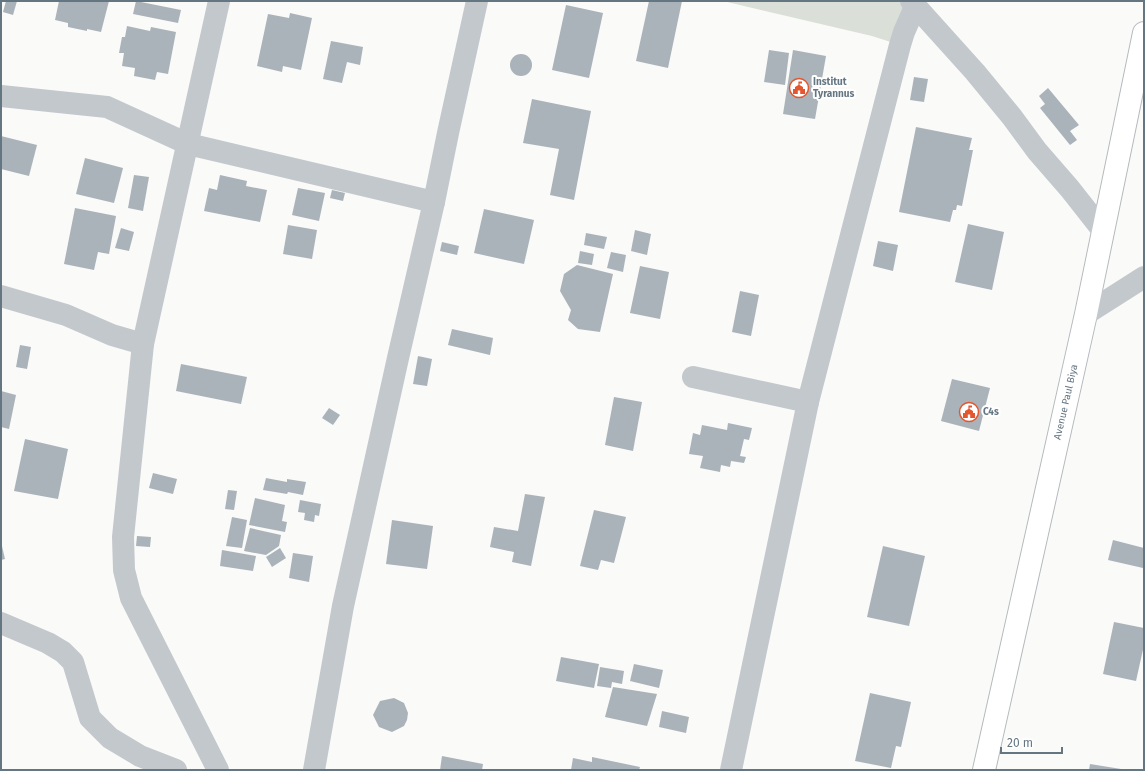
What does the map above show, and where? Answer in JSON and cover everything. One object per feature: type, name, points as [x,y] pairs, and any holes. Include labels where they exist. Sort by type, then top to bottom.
[{"type":"main road","name":"Avenue Paul Biya","points":[[984,770],[1086,314],[1144,33]]},
{"type":"street","points":[[218,770],[131,598],[124,570],[123,537],[143,344],[219,1]]},
{"type":"street","points":[[314,770],[342,606],[434,202],[477,1]]},
{"type":"street","points":[[731,770],[808,402],[900,46],[914,3],[975,72],[1012,117],[1037,151],[1070,189],[1103,231]]},
{"type":"street","points":[[1,96],[107,107],[188,144],[434,202]]},
{"type":"street","points":[[1086,314],[1144,277]]},
{"type":"street","points":[[1,296],[66,315],[112,335],[143,344]]},
{"type":"street","points":[[693,377],[808,402]]},
{"type":"street","points":[[1,623],[48,643],[63,652],[73,662],[90,718],[110,738],[140,756],[176,770]]},
{"type":"shaded area","points":[[723,1],[911,1],[900,45],[872,36]]},
{"type":"building","points":[[6,1],[17,1],[13,15],[3,12]]},
{"type":"building","points":[[59,1],[109,1],[101,32],[68,27],[68,23],[55,20]]},
{"type":"building","points":[[136,1],[181,10],[178,23],[133,14]]},
{"type":"building","points":[[649,1],[682,1],[668,68],[636,61]]},
{"type":"building","points":[[566,5],[603,13],[589,78],[552,70]]},
{"type":"building","points":[[290,13],[312,18],[301,70],[283,66],[282,72],[257,66],[268,14],[289,18]]},
{"type":"building","points":[[127,26],[150,31],[151,27],[176,32],[168,74],[157,72],[155,80],[134,76],[135,68],[122,66],[124,53],[119,53],[122,37],[125,37]]},
{"type":"building","points":[[331,41],[363,47],[360,65],[347,62],[342,83],[323,79]]},
{"type":"building","points":[[769,50],[789,53],[785,85],[764,82]]},
{"type":"building","points":[[793,50],[826,56],[815,119],[783,114]]},
{"type":"building","points":[[521,54],[529,57],[532,65],[529,73],[521,76],[513,73],[510,65],[513,57]]},
{"type":"building","points":[[914,77],[928,79],[924,102],[910,100]]},
{"type":"building","points":[[1048,88],[1079,125],[1070,131],[1077,140],[1070,145],[1040,108],[1045,104],[1039,96]]},
{"type":"building","points":[[532,99],[591,111],[574,200],[550,195],[559,149],[523,143]]},
{"type":"building","points":[[916,127],[972,138],[969,150],[973,150],[962,206],[957,205],[956,210],[953,210],[950,222],[899,212]]},
{"type":"building","points":[[1,136],[37,145],[29,176],[1,169]]},
{"type":"building","points":[[85,158],[123,168],[114,203],[76,194]]},
{"type":"building","points":[[134,175],[149,177],[143,211],[128,208]]},
{"type":"building","points":[[220,175],[247,181],[246,186],[267,190],[260,222],[204,211],[209,188],[217,190]]},
{"type":"building","points":[[298,188],[325,193],[319,221],[292,215]]},
{"type":"building","points":[[332,190],[345,193],[343,201],[330,198]]},
{"type":"building","points":[[75,208],[116,216],[109,254],[98,252],[94,270],[64,264]]},
{"type":"building","points":[[484,209],[534,220],[524,264],[474,253]]},
{"type":"building","points":[[968,224],[1004,232],[992,290],[955,282]]},
{"type":"building","points":[[288,225],[317,230],[312,259],[283,254]]},
{"type":"building","points":[[121,228],[134,232],[129,251],[115,248]]},
{"type":"building","points":[[635,230],[651,234],[647,255],[631,251]]},
{"type":"building","points":[[586,233],[607,237],[604,249],[584,245]]},
{"type":"building","points":[[878,241],[898,245],[893,271],[873,266]]},
{"type":"building","points":[[442,242],[459,246],[457,255],[440,251]]},
{"type":"building","points":[[580,251],[594,254],[592,265],[578,263]]},
{"type":"building","points":[[611,252],[626,255],[623,272],[607,268]]},
{"type":"building","points":[[577,265],[613,274],[600,332],[578,329],[568,320],[571,310],[560,291],[564,274]]},
{"type":"building","points":[[640,266],[669,272],[660,319],[630,313]]},
{"type":"building","points":[[740,291],[759,295],[751,336],[732,332]]},
{"type":"building","points":[[452,329],[493,338],[490,355],[448,345]]},
{"type":"building","points":[[20,345],[31,347],[27,369],[16,367]]},
{"type":"building","points":[[418,356],[432,359],[427,386],[413,384]]},
{"type":"building","points":[[181,364],[247,377],[241,404],[176,391]]},
{"type":"building","points":[[952,379],[990,388],[979,431],[941,421]]},
{"type":"building","points":[[1,391],[16,395],[9,429],[1,427]]},
{"type":"building","points":[[614,397],[642,402],[633,451],[605,445]]},
{"type":"building","points":[[329,408],[340,415],[333,425],[322,418]]},
{"type":"building","points":[[728,423],[752,428],[749,440],[744,439],[740,456],[746,457],[744,463],[731,461],[730,467],[721,465],[720,472],[700,468],[703,456],[689,454],[693,433],[700,435],[702,425],[727,430]]},
{"type":"building","points":[[25,439],[68,449],[58,499],[14,491]]},
{"type":"building","points":[[153,473],[177,479],[173,494],[149,488]]},
{"type":"building","points":[[266,478],[287,482],[287,479],[306,482],[303,495],[263,490]]},
{"type":"building","points":[[228,490],[237,491],[234,510],[225,509]]},
{"type":"building","points":[[525,494],[545,497],[531,566],[512,562],[514,552],[490,547],[494,527],[518,531]]},
{"type":"building","points":[[255,498],[285,505],[282,521],[287,522],[285,532],[249,525]]},
{"type":"building","points":[[300,500],[321,504],[319,516],[315,515],[314,522],[304,520],[305,513],[298,512]]},
{"type":"building","points":[[594,510],[626,517],[614,563],[601,560],[598,570],[580,566]]},
{"type":"building","points":[[232,517],[247,520],[242,548],[226,546]]},
{"type":"building","points":[[392,520],[433,526],[427,569],[386,564]]},
{"type":"building","points":[[250,528],[281,535],[279,546],[266,555],[244,551]]},
{"type":"building","points":[[137,536],[151,537],[150,547],[136,546]]},
{"type":"building","points":[[1113,540],[1144,548],[1143,568],[1108,560]]},
{"type":"building","points":[[1,542],[5,559],[1,560]]},
{"type":"building","points":[[883,546],[925,556],[909,626],[867,617]]},
{"type":"building","points":[[280,548],[286,558],[272,567],[266,557]]},
{"type":"building","points":[[222,550],[256,556],[253,571],[220,566]]},
{"type":"building","points":[[293,553],[313,556],[309,582],[289,578]]},
{"type":"building","points":[[1114,622],[1144,628],[1144,645],[1136,681],[1103,674]]},
{"type":"building","points":[[561,657],[599,664],[594,688],[556,681]]},
{"type":"building","points":[[634,664],[663,670],[659,688],[630,681]]},
{"type":"building","points":[[600,667],[624,671],[622,684],[612,682],[611,688],[597,686]]},
{"type":"building","points":[[613,687],[657,694],[647,726],[605,717]]},
{"type":"building","points":[[870,693],[911,702],[901,747],[896,746],[891,768],[855,761]]},
{"type":"building","points":[[394,698],[404,703],[408,713],[404,726],[392,732],[379,727],[373,715],[380,701]]},
{"type":"building","points":[[662,711],[689,717],[686,733],[659,727]]},
{"type":"building","points":[[442,756],[483,764],[482,770],[440,770]]},
{"type":"building","points":[[592,757],[640,767],[639,770],[571,770],[573,758],[592,762]]},
{"type":"building","points":[[1090,764],[1121,769],[1121,770],[1089,770]]},
{"type":"place","name":"Institut Tyrannus","points":[[799,88]]},
{"type":"place","name":"C4s","points":[[969,412]]}]
